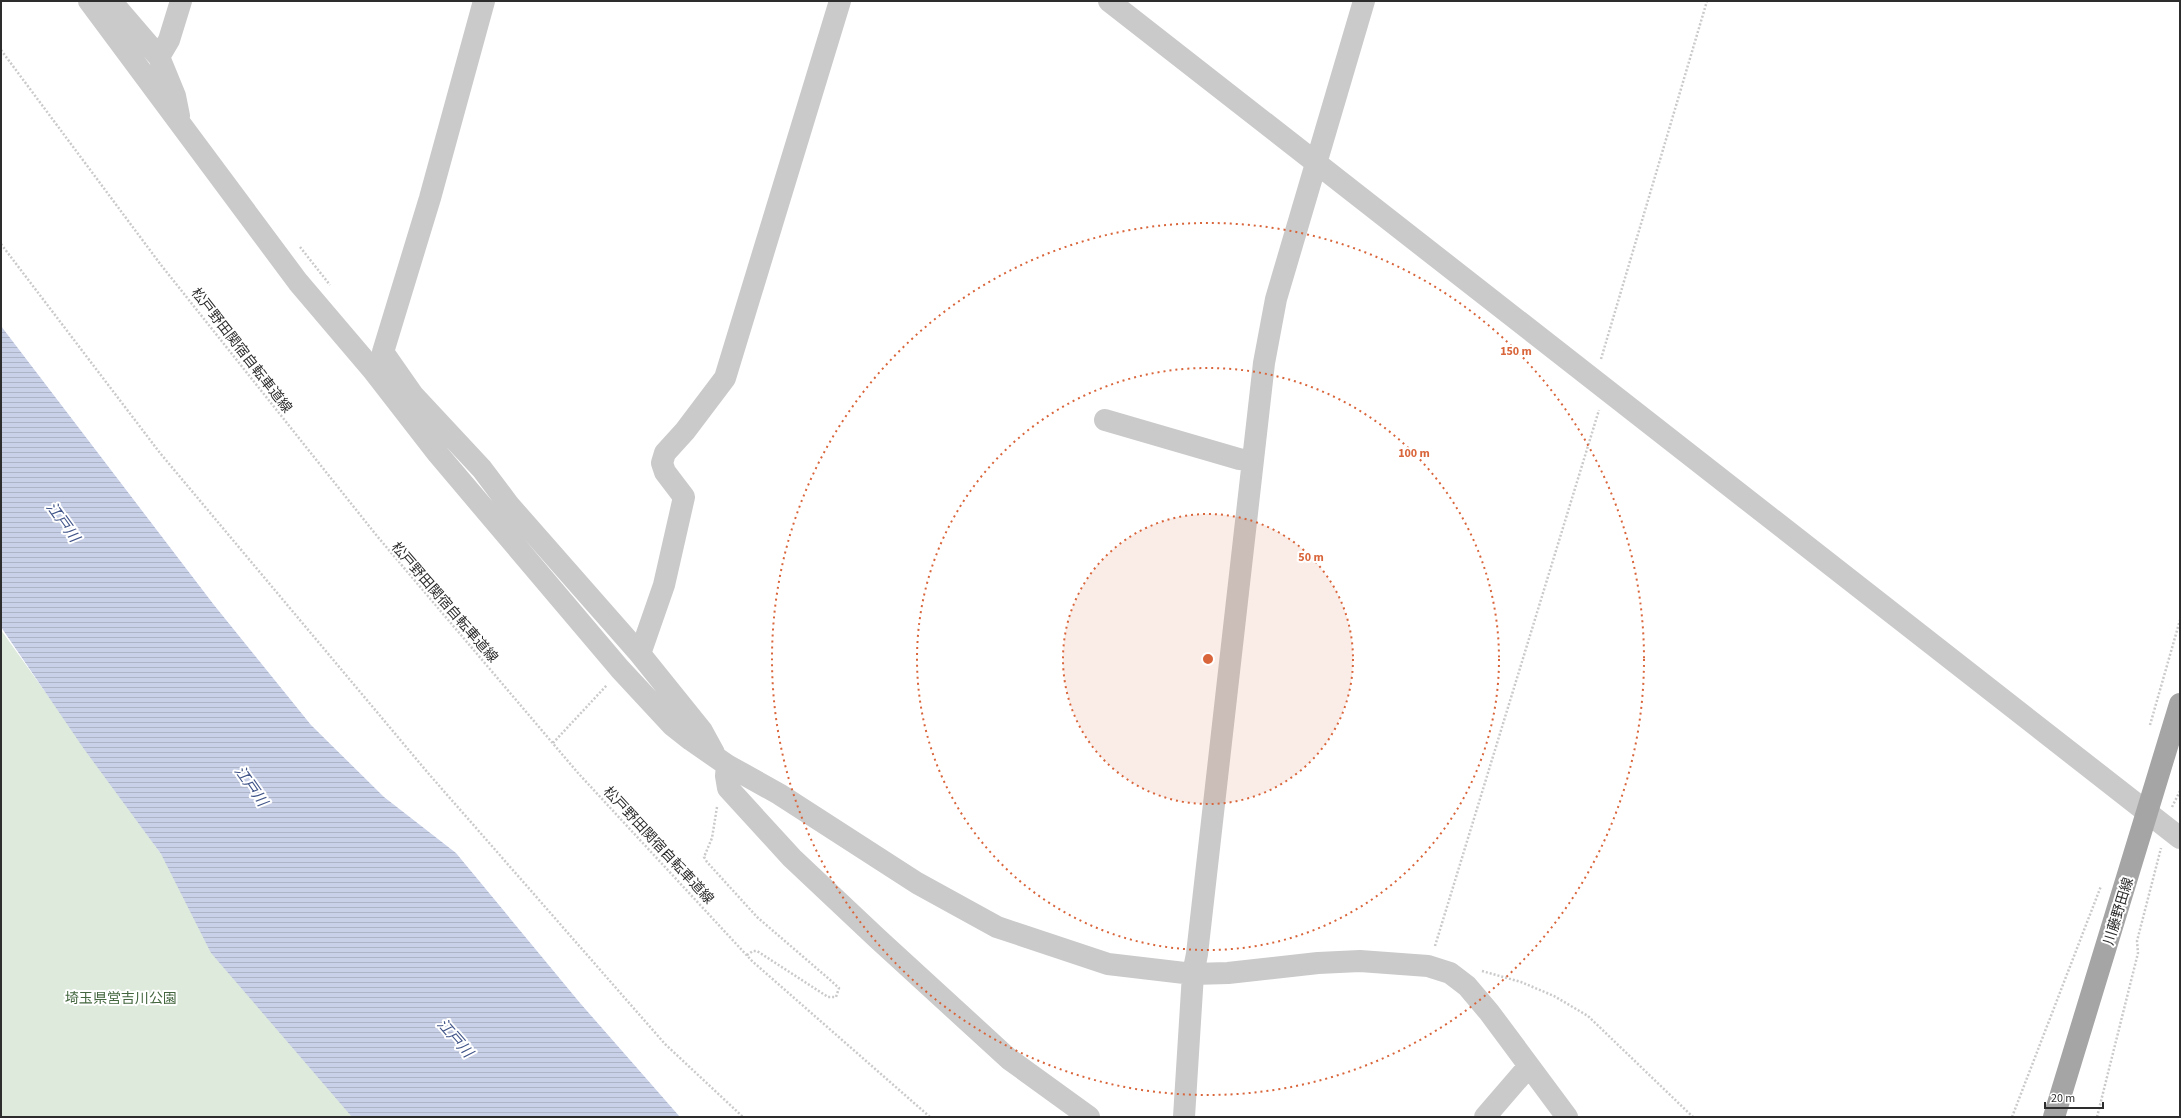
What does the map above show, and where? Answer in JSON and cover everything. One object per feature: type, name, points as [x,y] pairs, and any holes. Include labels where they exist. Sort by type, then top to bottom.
[{"type":"main road","name":"川藤野田線","points":[[2054,1117],[2180,704]]},
{"type":"street","points":[[89,1],[181,127],[298,282],[372,369],[429,443],[620,669],[672,725],[721,761],[779,794],[917,883],[997,927],[1108,964],[1193,974],[1228,973],[1332,962],[1391,962],[1428,966],[1450,973],[1467,986],[1567,1117]]},
{"type":"street","points":[[111,1],[159,57],[175,96],[181,127]]},
{"type":"street","points":[[159,57],[169,40],[181,1]]},
{"type":"street","points":[[484,1],[430,198],[383,352],[413,395],[482,469],[509,505],[640,654],[702,731],[721,761],[728,788],[792,858],[1004,1054],[1089,1117]]},
{"type":"street","points":[[640,654],[664,585],[684,497],[665,472],[662,463],[665,453],[685,431],[725,378],[840,1]]},
{"type":"street","points":[[1109,1],[2172,832]]},
{"type":"street","points":[[1184,1117],[1193,974],[1198,954],[1219,775],[1252,461],[1264,363],[1276,299],[1315,162],[1364,1]]},
{"type":"street","points":[[413,395],[429,443]]},
{"type":"street","points":[[1105,420],[1239,459],[1252,461]]},
{"type":"street","points":[[1485,1117],[1529,1066]]},
{"type":"path","points":[[1428,966],[1600,384],[1707,1]]},
{"type":"path","name":"松戸野田関宿自転車道線","points":[[1,50],[161,265],[377,536],[578,773],[747,955],[930,1117]]},
{"type":"path","points":[[1,244],[160,453],[428,773],[665,1044],[743,1117]]},
{"type":"path","points":[[2148,733],[2180,620]]},
{"type":"path","points":[[553,743],[620,669]]},
{"type":"path","points":[[731,791],[723,798],[716,810],[712,838],[704,857],[757,917],[839,988],[839,994],[836,998],[828,997],[757,951],[753,950],[747,955]]},
{"type":"path","points":[[2097,1117],[2138,953],[2137,941],[2172,832],[2180,791]]},
{"type":"path","points":[[2012,1117],[2102,884]]},
{"type":"green space","name":"埼玉県営吉川公園","points":[[1,630],[161,854],[361,1117],[1,1117]]},
{"type":"water","name":"江戸川","points":[[1,326],[214,605],[311,725],[384,797],[456,853],[580,1003],[680,1117],[352,1117],[211,953],[161,854],[84,749],[1,627]]}]
